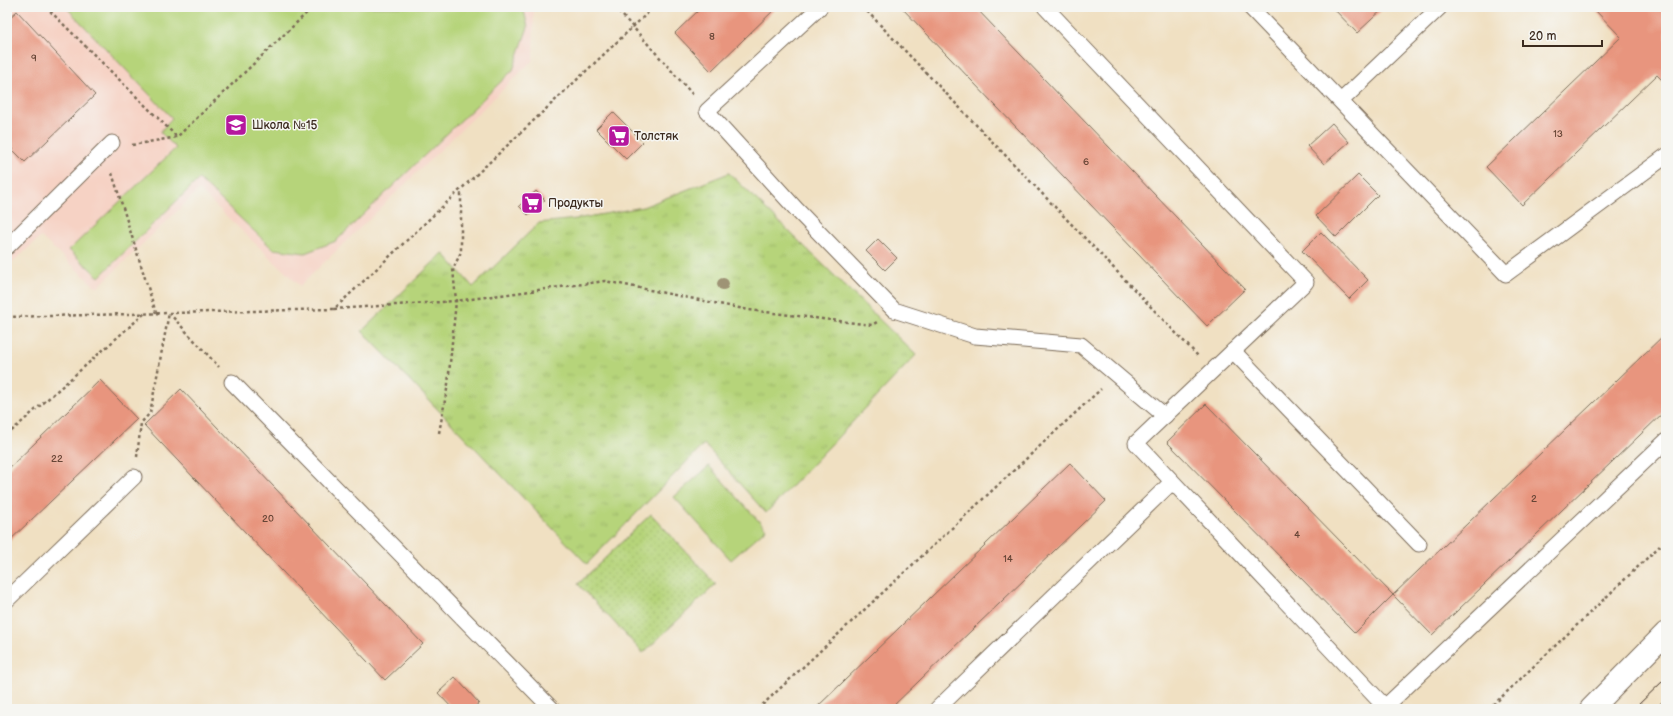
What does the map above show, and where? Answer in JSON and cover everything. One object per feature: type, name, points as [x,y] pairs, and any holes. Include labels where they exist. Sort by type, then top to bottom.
[{"type":"main road","points":[[1591,709],[1666,633]]},
{"type":"lane","points":[[820,7],[708,111],[797,210],[894,310],[976,336],[1081,345],[1165,416]]},
{"type":"lane","points":[[1045,7],[1306,282],[1136,444],[1386,708],[1666,441]]},
{"type":"lane","points":[[1250,7],[1506,274],[1666,156]]},
{"type":"lane","points":[[1341,101],[1440,7]]},
{"type":"lane","points":[[7,247],[108,146]]},
{"type":"lane","points":[[1233,351],[1419,544]]},
{"type":"lane","points":[[232,382],[552,709]]},
{"type":"lane","points":[[7,600],[134,477]]},
{"type":"lane","points":[[937,709],[1172,482]]},
{"type":"path","points":[[46,7],[177,138]]},
{"type":"path","points":[[156,313],[108,146],[177,138],[313,7]]},
{"type":"path","points":[[615,7],[708,111]]},
{"type":"path","points":[[334,309],[654,7]]},
{"type":"path","points":[[863,7],[1212,371]]},
{"type":"path","points":[[439,433],[448,384],[456,301],[453,268],[461,252],[461,190]]},
{"type":"path","points":[[7,317],[334,309],[456,301],[605,281],[750,310],[872,325],[894,310]]},
{"type":"path","points":[[7,435],[145,313]]},
{"type":"path","points":[[169,313],[232,382]]},
{"type":"path","points":[[134,477],[141,422],[150,413],[169,313]]},
{"type":"path","points":[[758,709],[1116,375]]},
{"type":"path","points":[[1489,709],[1666,540]]},
{"type":"shaded area","name":"Школа №15","points":[[7,7],[534,7],[533,60],[300,286],[199,190],[97,288],[41,237],[7,267]]},
{"type":"green space","name":"Школа №15","points":[[66,7],[523,7],[528,27],[513,70],[336,241],[305,253],[273,249],[199,179],[99,277],[69,250],[176,148],[160,132],[172,118]]},
{"type":"green space","points":[[729,173],[916,355],[766,513],[704,444],[587,564],[362,331],[443,253],[473,287],[539,223],[576,219],[643,207]]},
{"type":"green space","points":[[709,466],[766,529],[731,560],[674,497]]},
{"type":"green space","points":[[651,514],[716,584],[643,653],[578,584]]},
{"type":"building","points":[[702,7],[777,7],[711,71],[675,33]]},
{"type":"building","points":[[901,7],[975,7],[1245,289],[1207,326]]},
{"type":"building","points":[[1332,7],[1385,7],[1357,33]]},
{"type":"building","points":[[1592,7],[1666,7],[1666,84],[1657,75],[1522,205],[1486,167],[1621,37]]},
{"type":"building","points":[[17,11],[95,95],[25,162],[7,144],[7,20]]},
{"type":"building","name":"Толстяк","points":[[613,112],[643,142],[626,159],[596,129]]},
{"type":"building","points":[[1332,123],[1349,142],[1324,164],[1307,146]]},
{"type":"building","points":[[1358,175],[1378,195],[1336,237],[1316,216]]},
{"type":"building","name":"Продукты","points":[[536,191],[545,200],[528,215],[519,206]]},
{"type":"building","points":[[1321,232],[1368,280],[1349,299],[1302,251]]},
{"type":"building","points":[[878,239],[897,258],[885,270],[866,251]]},
{"type":"building","points":[[1666,333],[1666,410],[1432,635],[1393,595]]},
{"type":"building","points":[[100,380],[137,419],[7,543],[7,470]]},
{"type":"building","points":[[181,389],[423,644],[385,680],[144,425]]},
{"type":"building","points":[[1206,404],[1393,595],[1355,633],[1167,442]]},
{"type":"building","points":[[1070,463],[1106,501],[890,709],[815,709]]},
{"type":"building","points":[[455,677],[479,703],[472,709],[453,709],[438,693]]},
{"type":"tram line","points":[[1634,709],[1666,678]]},
{"type":"tram line","points":[[1655,709],[1666,698]]},
{"type":"place","name":"Школа №15","points":[[236,125]]},
{"type":"place","name":"Толстяк","points":[[619,136]]},
{"type":"place","name":"Продукты","points":[[532,203]]}]
